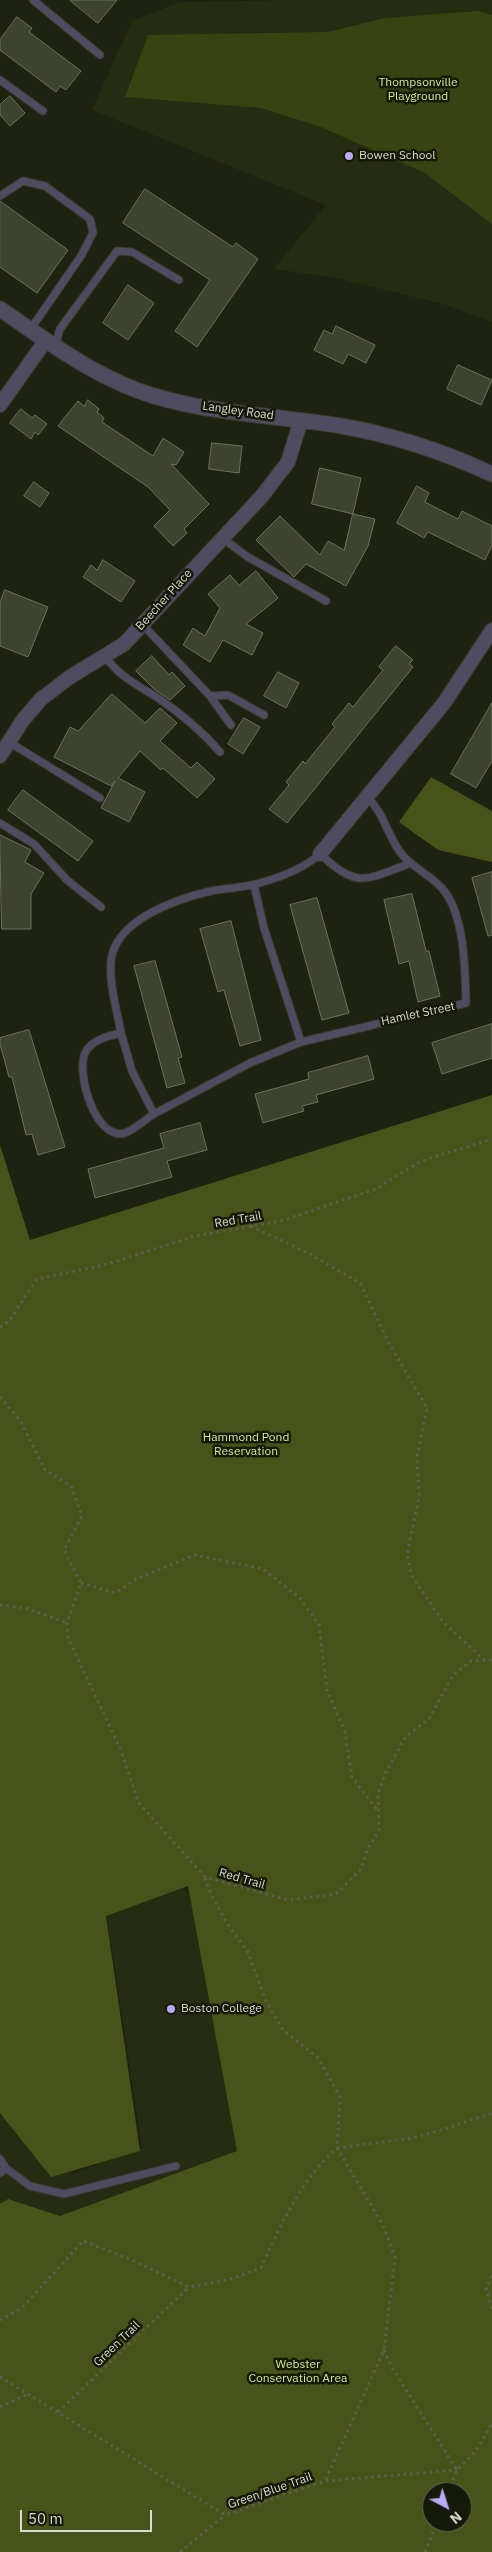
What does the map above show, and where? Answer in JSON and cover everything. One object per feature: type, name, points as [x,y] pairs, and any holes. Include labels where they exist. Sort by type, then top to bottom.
[{"type":"street","name":"Langley Road","points":[[0,309],[100,374],[153,396],[184,403],[362,430],[410,442],[492,474]]},
{"type":"street","points":[[0,405],[50,343]]},
{"type":"street","name":"Beecher Place","points":[[0,755],[41,699],[70,677],[106,657],[124,644],[281,473],[293,449],[301,420]]},
{"type":"street","points":[[320,854],[444,703],[492,630]]},
{"type":"lane","points":[[33,0],[100,55]]},
{"type":"lane","points":[[0,80],[43,111]]},
{"type":"lane","points":[[0,196],[22,181],[45,186],[90,219],[93,233],[81,256],[30,330]]},
{"type":"lane","points":[[50,343],[117,251],[132,252],[179,280]]},
{"type":"lane","points":[[222,538],[248,557],[326,601]]},
{"type":"lane","points":[[143,625],[210,696],[231,725]]},
{"type":"lane","points":[[106,657],[116,670],[169,706],[204,735],[220,752]]},
{"type":"lane","points":[[210,696],[228,695],[264,715]]},
{"type":"lane","points":[[8,742],[100,798]]},
{"type":"lane","name":"Hamlet Street","points":[[121,1033],[99,1039],[85,1053],[82,1064],[88,1097],[95,1117],[103,1127],[113,1132],[124,1133],[154,1114],[250,1063],[301,1042],[466,1003],[464,951],[453,909],[445,892],[426,874],[408,864],[398,850],[380,812],[367,797]]},
{"type":"lane","points":[[0,823],[34,844],[67,880],[101,907]]},
{"type":"lane","points":[[154,1114],[132,1071],[121,1033],[112,986],[111,960],[118,940],[123,935],[140,919],[169,904],[210,892],[254,885],[296,870],[308,864],[320,854],[343,874],[362,879],[375,877],[408,864]]},
{"type":"lane","points":[[254,885],[264,928],[301,1042]]},
{"type":"lane","points":[[0,2159],[3,2171],[30,2186],[64,2194],[176,2166]]},
{"type":"path","name":"Red Trail","points":[[0,1327],[8,1321],[37,1279],[104,1265],[195,1236],[281,1221],[376,1189],[421,1161],[492,1139]]},
{"type":"path","points":[[251,1226],[308,1253],[360,1283],[389,1343],[427,1408],[417,1457],[419,1497],[407,1554],[411,1575],[444,1623],[484,1659],[492,1660]]},
{"type":"path","points":[[0,1398],[20,1420],[45,1470],[71,1486],[82,1516],[64,1550],[80,1583],[67,1623],[26,1608],[0,1605]]},
{"type":"path","points":[[80,1583],[116,1593],[136,1578],[194,1555],[263,1569],[300,1598],[319,1625],[327,1690],[345,1732],[352,1777],[379,1812]]},
{"type":"path","name":"Red Trail","points":[[67,1623],[68,1638],[121,1750],[138,1802],[205,1878],[288,1900],[336,1894],[361,1869],[367,1850],[379,1831],[378,1794],[386,1772],[406,1736],[429,1719],[453,1675],[471,1662],[484,1659]]},
{"type":"path","points":[[205,1878],[212,1896],[230,1928],[247,1950],[266,2001],[283,2030],[318,2058],[340,2098],[337,2148],[382,2226],[395,2258],[384,2350],[325,2481]]},
{"type":"path","points":[[0,2320],[22,2308],[83,2241],[132,2260],[189,2287],[228,2280],[261,2268],[289,2206],[324,2159],[337,2148],[413,2138],[445,2130],[492,2113]]},
{"type":"path","points":[[492,2276],[486,2288],[492,2312]]},
{"type":"path","name":"Green Trail","points":[[58,2412],[189,2287]]},
{"type":"path","points":[[384,2350],[457,2470]]},
{"type":"path","name":"Green/Blue Trail","points":[[0,2376],[225,2515],[325,2481],[457,2470]]},
{"type":"path","points":[[0,2407],[28,2394]]},
{"type":"path","points":[[452,2482],[457,2470],[476,2451],[492,2423]]},
{"type":"path","points":[[180,2552],[225,2515]]},
{"type":"path","points":[[425,2552],[432,2532]]},
{"type":"shaded area","name":"Bowen School","points":[[492,0],[492,322],[446,305],[337,278],[274,269],[326,205],[92,110],[132,21],[180,2]]},
{"type":"shaded area","name":"Boston College","points":[[179,1888],[189,1893],[320,2188],[0,2237],[0,2102],[72,2174],[142,2148],[104,1896]]},
{"type":"green space","name":"Thompsonville Playground","points":[[478,11],[492,15],[492,224],[425,173],[321,127],[261,108],[125,97],[148,35],[328,32],[385,18]]},
{"type":"green space","points":[[431,777],[492,811],[492,862],[438,850],[399,822]]},
{"type":"green space","points":[[492,1095],[492,2552],[0,2552],[0,2204],[8,2199],[60,2216],[237,2151],[188,1886],[106,1916],[140,2151],[51,2177],[0,2113],[0,1145],[30,1240]]},
{"type":"building","points":[[70,0],[117,0],[98,23]]},
{"type":"building","points":[[17,17],[32,28],[29,32],[81,71],[66,90],[60,86],[56,92],[0,50],[0,40]]},
{"type":"building","points":[[10,96],[25,113],[10,126],[0,115],[0,105]]},
{"type":"building","points":[[145,189],[233,247],[236,243],[258,259],[197,347],[175,331],[210,280],[123,223]]},
{"type":"building","points":[[0,201],[68,250],[37,293],[0,267]]},
{"type":"building","points":[[128,285],[154,303],[128,340],[103,323]]},
{"type":"building","points":[[336,326],[375,345],[366,363],[348,354],[343,364],[314,350],[324,330],[332,334]]},
{"type":"building","points":[[458,365],[492,380],[481,405],[447,389]]},
{"type":"building","points":[[88,400],[99,409],[97,412],[104,418],[102,422],[153,456],[163,438],[184,452],[176,465],[171,464],[209,504],[184,529],[187,533],[173,546],[154,526],[170,510],[148,487],[58,426],[78,401],[84,406]]},
{"type":"building","points":[[21,409],[32,418],[35,415],[47,424],[38,435],[35,432],[31,439],[10,423]]},
{"type":"building","points":[[212,443],[242,446],[239,473],[209,469]]},
{"type":"building","points":[[320,468],[361,478],[353,514],[312,504]]},
{"type":"building","points":[[34,482],[49,493],[40,507],[24,496]]},
{"type":"building","points":[[417,486],[429,493],[425,502],[458,519],[462,511],[492,526],[492,545],[485,560],[428,532],[424,538],[397,523]]},
{"type":"building","points":[[353,514],[375,519],[368,546],[346,586],[306,564],[294,577],[256,540],[280,516],[320,555],[328,541],[344,550]]},
{"type":"building","points":[[103,560],[135,581],[121,602],[83,577],[91,565],[97,570]]},
{"type":"building","points":[[256,571],[278,598],[246,624],[263,633],[252,655],[223,640],[210,662],[183,645],[193,628],[205,636],[220,608],[208,594],[230,575],[239,585]]},
{"type":"building","points":[[5,590],[48,607],[28,657],[0,646],[0,603]]},
{"type":"building","points":[[396,646],[413,660],[409,664],[413,667],[287,823],[269,809],[289,785],[286,782],[303,761],[305,764],[335,727],[332,724],[349,703],[353,707],[383,670],[379,667]]},
{"type":"building","points":[[152,656],[169,675],[172,672],[185,686],[170,700],[154,689],[136,671]]},
{"type":"building","points":[[278,672],[299,683],[286,708],[264,696]]},
{"type":"building","points":[[112,694],[145,723],[160,708],[177,723],[160,741],[191,768],[197,762],[215,779],[197,798],[163,768],[161,770],[140,751],[118,778],[145,792],[129,822],[101,808],[115,781],[111,786],[54,757],[70,727],[78,731]]},
{"type":"building","points":[[492,703],[492,761],[476,788],[451,774]]},
{"type":"building","points":[[244,718],[260,727],[243,754],[228,744]]},
{"type":"building","points":[[23,790],[93,841],[78,861],[8,810]]},
{"type":"building","points":[[0,835],[31,850],[25,862],[44,873],[31,894],[31,929],[2,929]]},
{"type":"building","points":[[492,872],[492,935],[488,936],[472,878]]},
{"type":"building","points":[[412,894],[426,951],[429,951],[440,996],[418,1002],[409,961],[399,964],[384,900]]},
{"type":"building","points":[[317,898],[349,1013],[322,1020],[290,905]]},
{"type":"building","points":[[231,921],[261,1040],[240,1046],[224,990],[218,992],[200,929]]},
{"type":"building","points":[[155,961],[182,1057],[178,1058],[185,1083],[167,1088],[134,966]]},
{"type":"building","points":[[492,1024],[492,1058],[442,1074],[432,1043]]},
{"type":"building","points":[[29,1030],[65,1147],[38,1155],[32,1134],[26,1135],[12,1077],[9,1077],[0,1044],[0,1038]]},
{"type":"building","points":[[368,1056],[374,1079],[316,1095],[318,1102],[302,1106],[304,1111],[263,1123],[255,1094],[309,1079],[308,1073]]},
{"type":"building","points":[[200,1123],[207,1150],[167,1161],[172,1177],[95,1198],[88,1169],[164,1148],[160,1134]]},
{"type":"place","name":"Bowen School","points":[[349,156]]},
{"type":"place","name":"Boston College","points":[[171,2009]]},
{"type":"park label","name":"Hammond Pond Reservation","points":[[246,1445]]},
{"type":"park label","name":"Webster Conservation Area","points":[[298,2372]]}]
